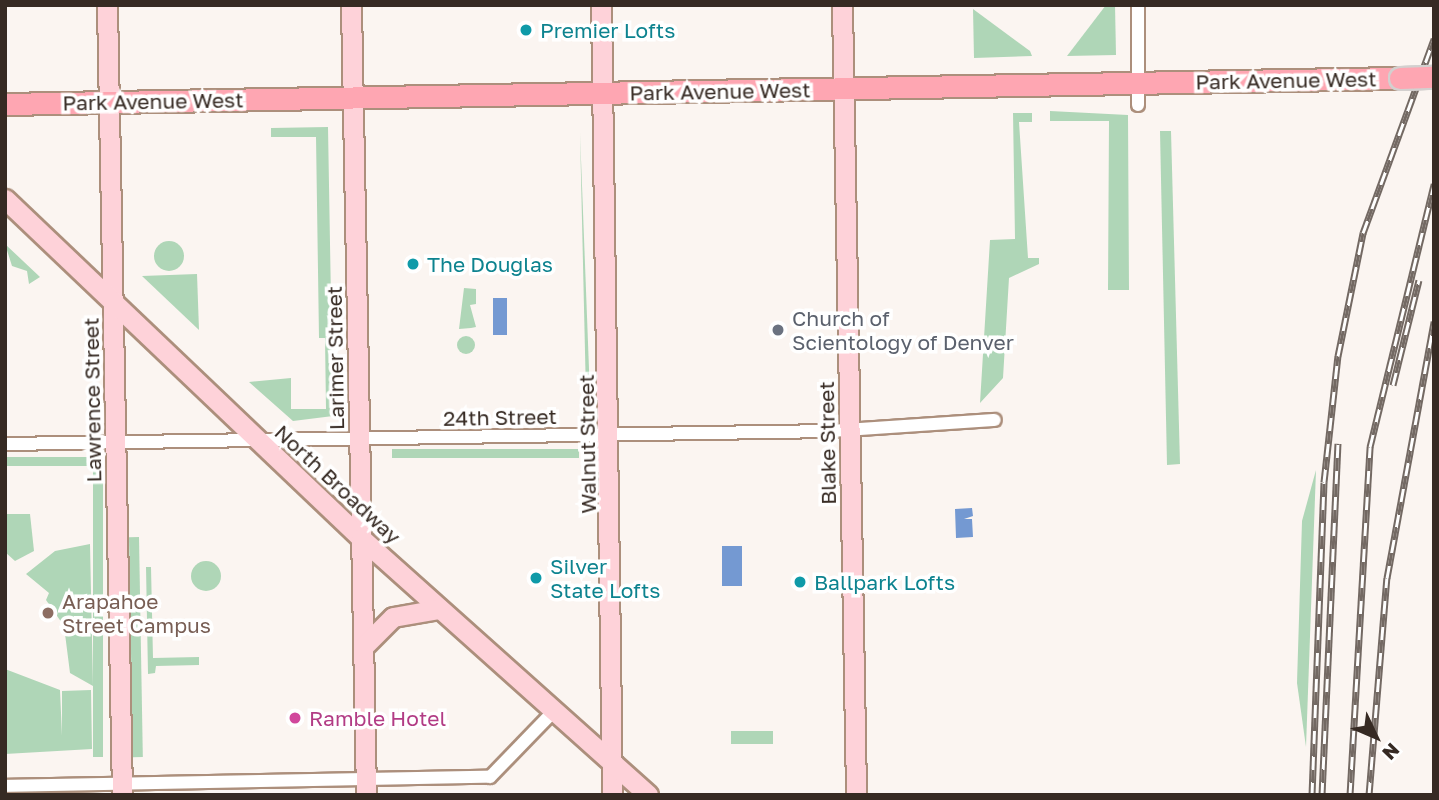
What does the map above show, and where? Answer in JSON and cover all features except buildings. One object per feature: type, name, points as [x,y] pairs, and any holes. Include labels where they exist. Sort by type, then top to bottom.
[{"type":"main road","name":"Lawrence Street","points":[[107,5],[122,789]]},
{"type":"main road","name":"Larimer Street","points":[[351,5],[366,787]]},
{"type":"main road","name":"Walnut Street","points":[[601,5],[612,795]]},
{"type":"main road","name":"Blake Street","points":[[842,5],[856,795]]},
{"type":"main road","name":"Park Avenue West","points":[[5,104],[843,89],[1131,91],[1434,77]]},
{"type":"main road","name":"North Broadway","points":[[5,199],[362,538],[552,713],[648,795]]},
{"type":"main road","points":[[363,647],[393,617],[439,609]]},
{"type":"street","points":[[1131,91],[1138,5]]},
{"type":"street","name":"24th Street","points":[[5,444],[849,430],[995,420]]},
{"type":"street","points":[[5,786],[122,789],[366,787],[490,777],[552,713]]},
{"type":"green space","points":[[1106,5],[1115,5],[1116,55],[1067,56]]},
{"type":"green space","points":[[973,9],[1030,51],[1032,56],[974,58]]},
{"type":"green space","points":[[1050,111],[1128,115],[1129,290],[1108,290],[1109,121],[1050,121]]},
{"type":"green space","points":[[1013,113],[1032,113],[1032,122],[1019,122],[1028,258],[1039,258],[1039,264],[1009,278],[1003,378],[980,403],[990,240],[1015,239]]},
{"type":"green space","points":[[328,127],[333,416],[293,421],[249,382],[291,378],[291,409],[326,409],[325,338],[319,338],[316,137],[271,137],[271,128]]},
{"type":"green space","points":[[1160,131],[1171,131],[1180,464],[1167,465]]},
{"type":"green space","points":[[580,133],[590,395],[586,395]]},
{"type":"green space","points":[[169,241],[180,245],[184,256],[180,267],[169,271],[158,267],[154,256],[158,245]]},
{"type":"green space","points":[[5,244],[40,277],[29,284],[27,271],[12,266]]},
{"type":"green space","points":[[197,274],[199,330],[142,276]]},
{"type":"green space","points":[[464,288],[476,289],[476,304],[470,305],[476,327],[459,329]]},
{"type":"green space","points":[[466,336],[472,339],[475,345],[472,351],[466,354],[460,351],[457,345],[460,339]]},
{"type":"green space","points":[[392,449],[579,449],[579,458],[392,458]]},
{"type":"green space","points":[[5,457],[88,457],[88,466],[5,466]]},
{"type":"green space","points":[[1316,470],[1306,747],[1297,683],[1302,521]]},
{"type":"green space","points":[[93,471],[103,471],[103,757],[93,757]]},
{"type":"green space","points":[[5,514],[30,514],[34,551],[15,561],[5,552]]},
{"type":"green space","points":[[129,537],[139,537],[143,757],[133,757]]},
{"type":"green space","points":[[90,544],[93,686],[70,673],[64,626],[46,600],[49,593],[26,574],[55,551]]},
{"type":"green space","points":[[206,561],[212,562],[220,570],[220,582],[212,590],[206,591],[200,590],[192,582],[191,576],[192,570],[200,562]]},
{"type":"green space","points":[[146,567],[151,567],[153,658],[199,657],[199,665],[156,666],[155,673],[148,674]]},
{"type":"green space","points":[[5,669],[60,690],[62,736],[62,691],[91,690],[92,749],[5,754]]},
{"type":"green space","points":[[731,731],[773,731],[773,744],[731,744]]},
{"type":"water","points":[[493,298],[507,298],[507,335],[493,335]]},
{"type":"water","points":[[972,508],[973,516],[964,519],[972,519],[973,537],[956,538],[955,509]]},
{"type":"water","points":[[722,546],[742,546],[742,586],[722,586]]},
{"type":"railway","points":[[1312,795],[1324,482],[1338,356],[1363,233],[1434,39]]},
{"type":"railway","points":[[1350,795],[1370,447],[1434,184]]},
{"type":"railway","points":[[1393,385],[1419,280]]},
{"type":"railway","points":[[1369,795],[1387,578],[1434,321]]},
{"type":"railway","points":[[1322,795],[1338,443]]},
{"type":"place","name":"Premier Lofts","points":[[526,30]]},
{"type":"place","name":"The Douglas","points":[[413,264]]},
{"type":"place","name":"Church of Scientology of Denver","points":[[778,330]]},
{"type":"place","name":"Silver State Lofts","points":[[536,578]]},
{"type":"place","name":"Ballpark Lofts","points":[[800,582]]},
{"type":"place","name":"Arapahoe Street Campus","points":[[48,613]]},
{"type":"place","name":"Ramble Hotel","points":[[295,718]]}]
